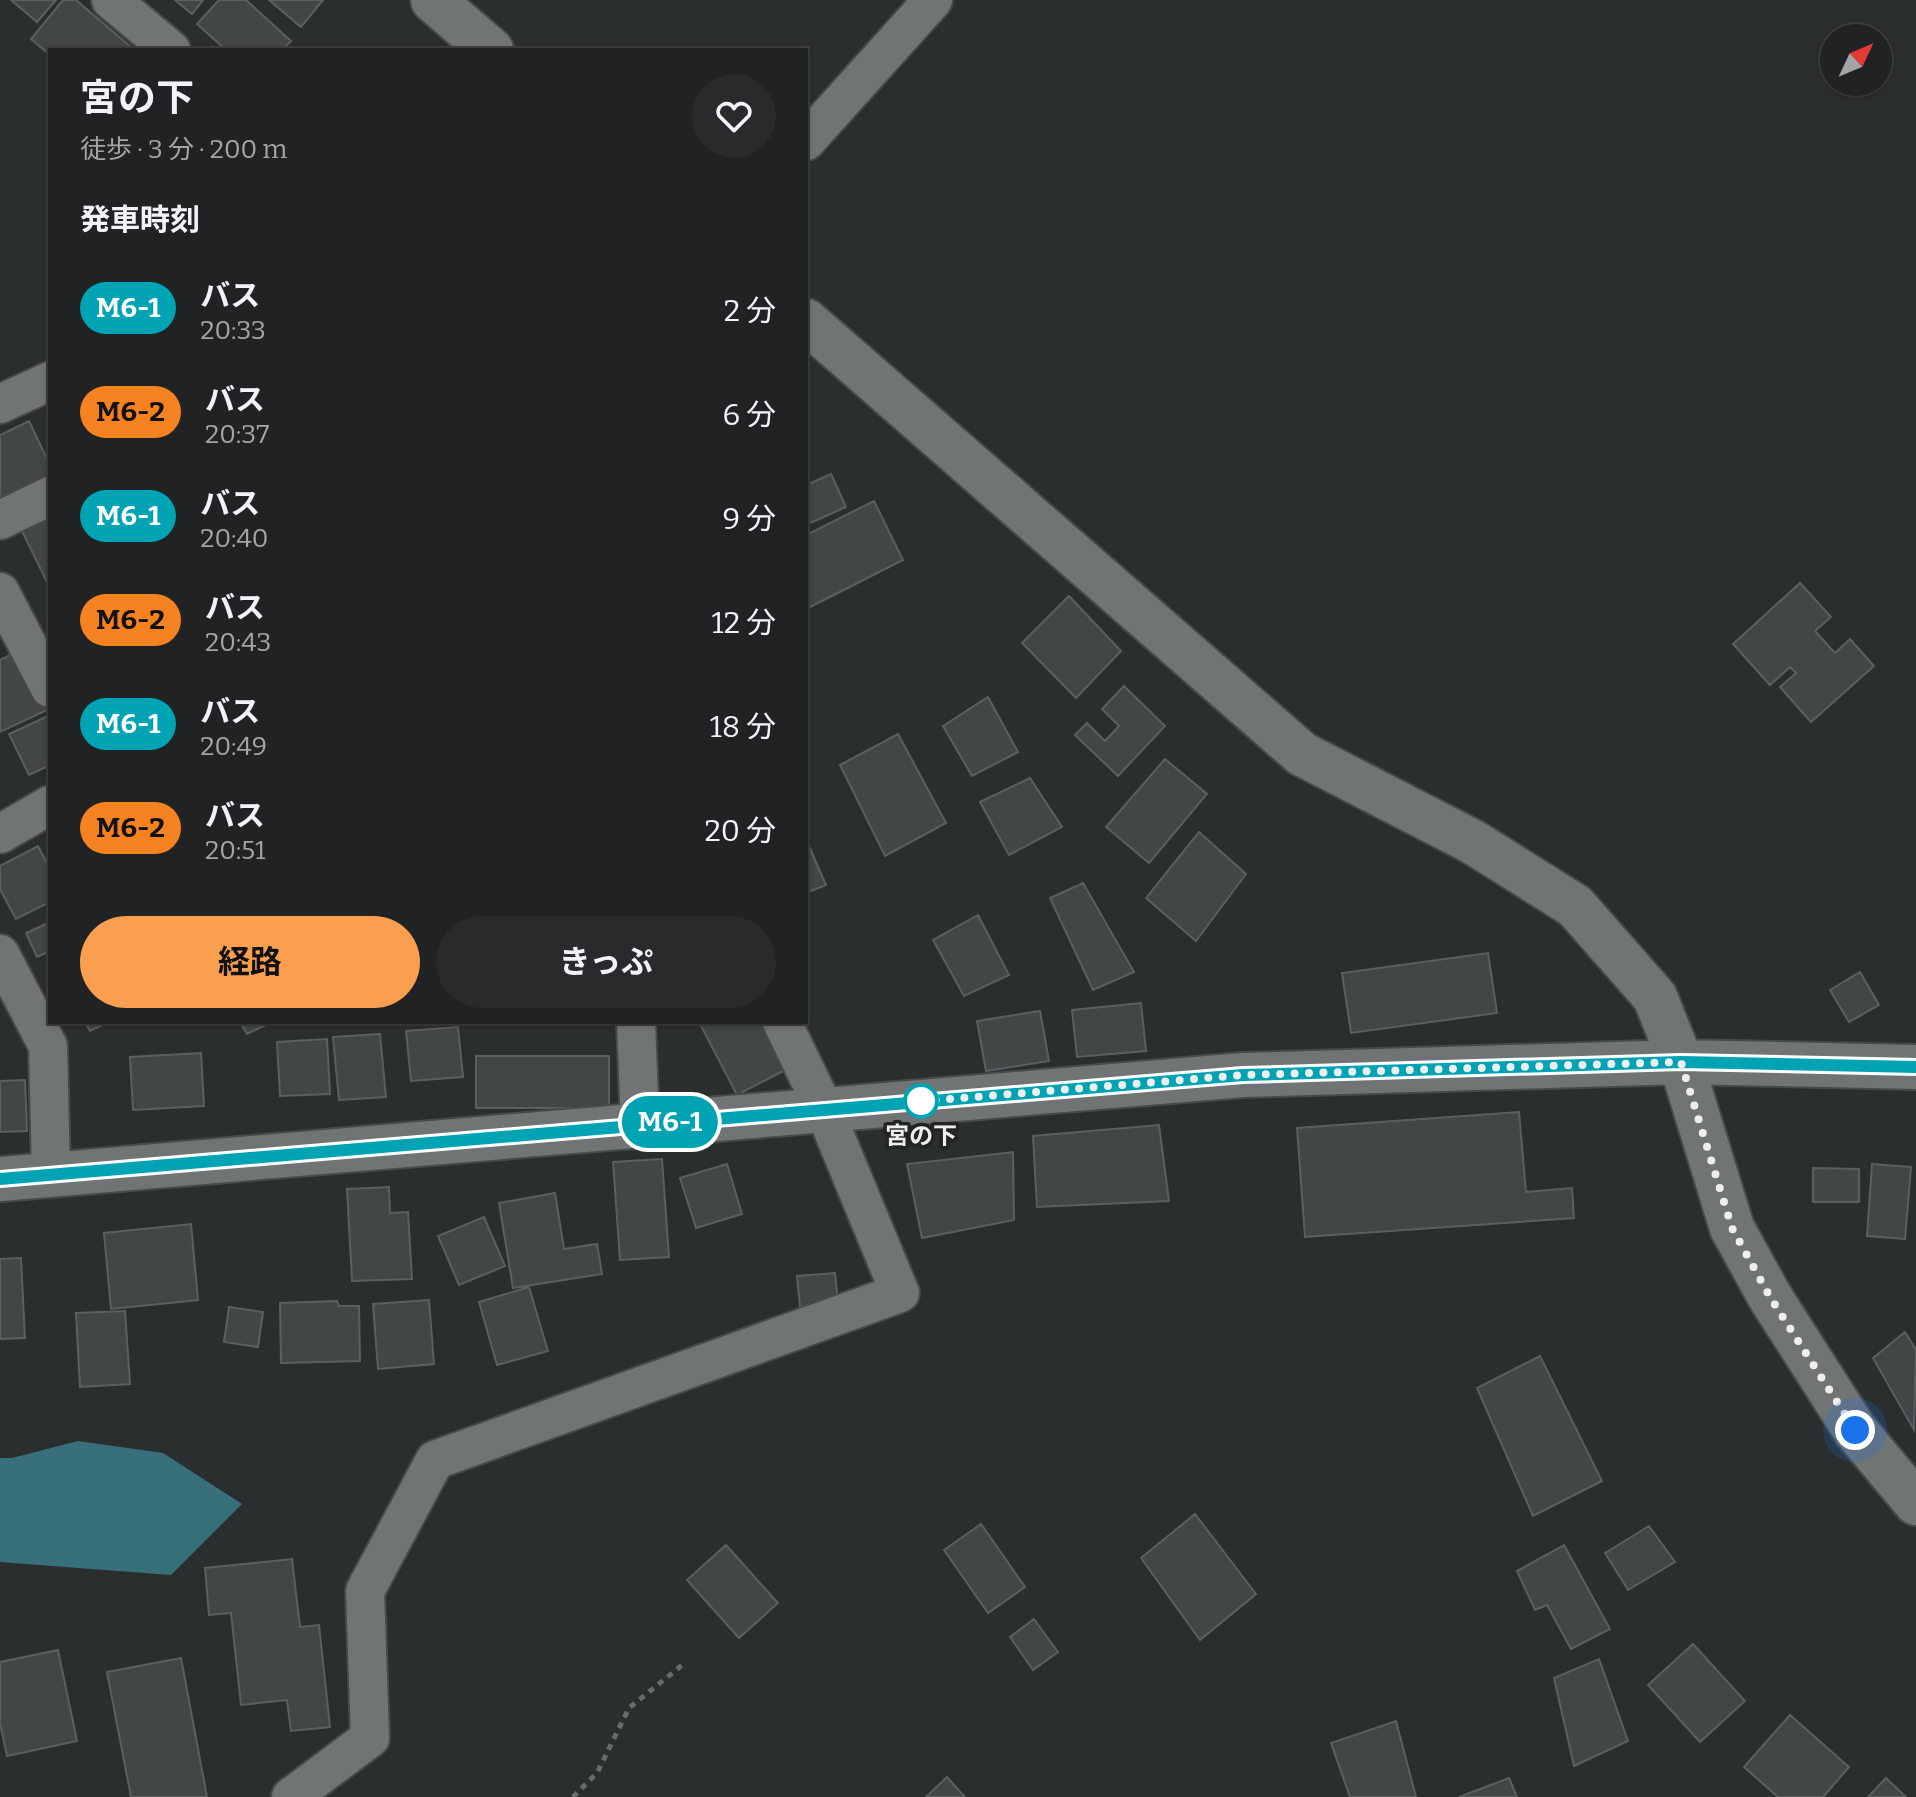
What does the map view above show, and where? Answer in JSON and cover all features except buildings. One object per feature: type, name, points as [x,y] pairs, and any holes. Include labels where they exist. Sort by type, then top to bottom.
[{"type":"street","points":[[111,0],[169,48]]},
{"type":"street","points":[[433,0],[489,48]]},
{"type":"street","points":[[808,139],[933,0]]},
{"type":"street","points":[[808,323],[1302,754],[1473,842],[1575,906],[1655,997],[1681,1062],[1732,1228],[1770,1297],[1855,1430],[1916,1503]]},
{"type":"street","points":[[0,404],[48,382]]},
{"type":"street","points":[[0,520],[48,497]]},
{"type":"street","points":[[0,592],[48,684]]},
{"type":"street","points":[[4,822],[48,806]]},
{"type":"street","points":[[0,954],[48,1046],[51,1175]]},
{"type":"street","points":[[636,1024],[640,1125]]},
{"type":"street","points":[[291,1797],[370,1738],[365,1591],[435,1460],[900,1293],[824,1109],[783,1024]]},
{"type":"street","points":[[0,1179],[1243,1075],[1681,1062],[1916,1067]]},
{"type":"path","points":[[573,1797],[597,1773],[629,1708],[686,1662]]},
{"type":"shaded area","points":[[78,1441],[163,1453],[242,1504],[171,1575],[0,1562],[0,1458],[12,1458]]},
{"type":"bus line","name":"M6-1","points":[[0,1179],[1243,1075],[1681,1062],[1916,1067]]},
{"type":"place","name":"宮の下","points":[[921,1101]]},
{"type":"route","points":[[921,1101],[914,1102],[1243,1075],[1681,1062],[1732,1228],[1770,1297],[1855,1430]]}]
